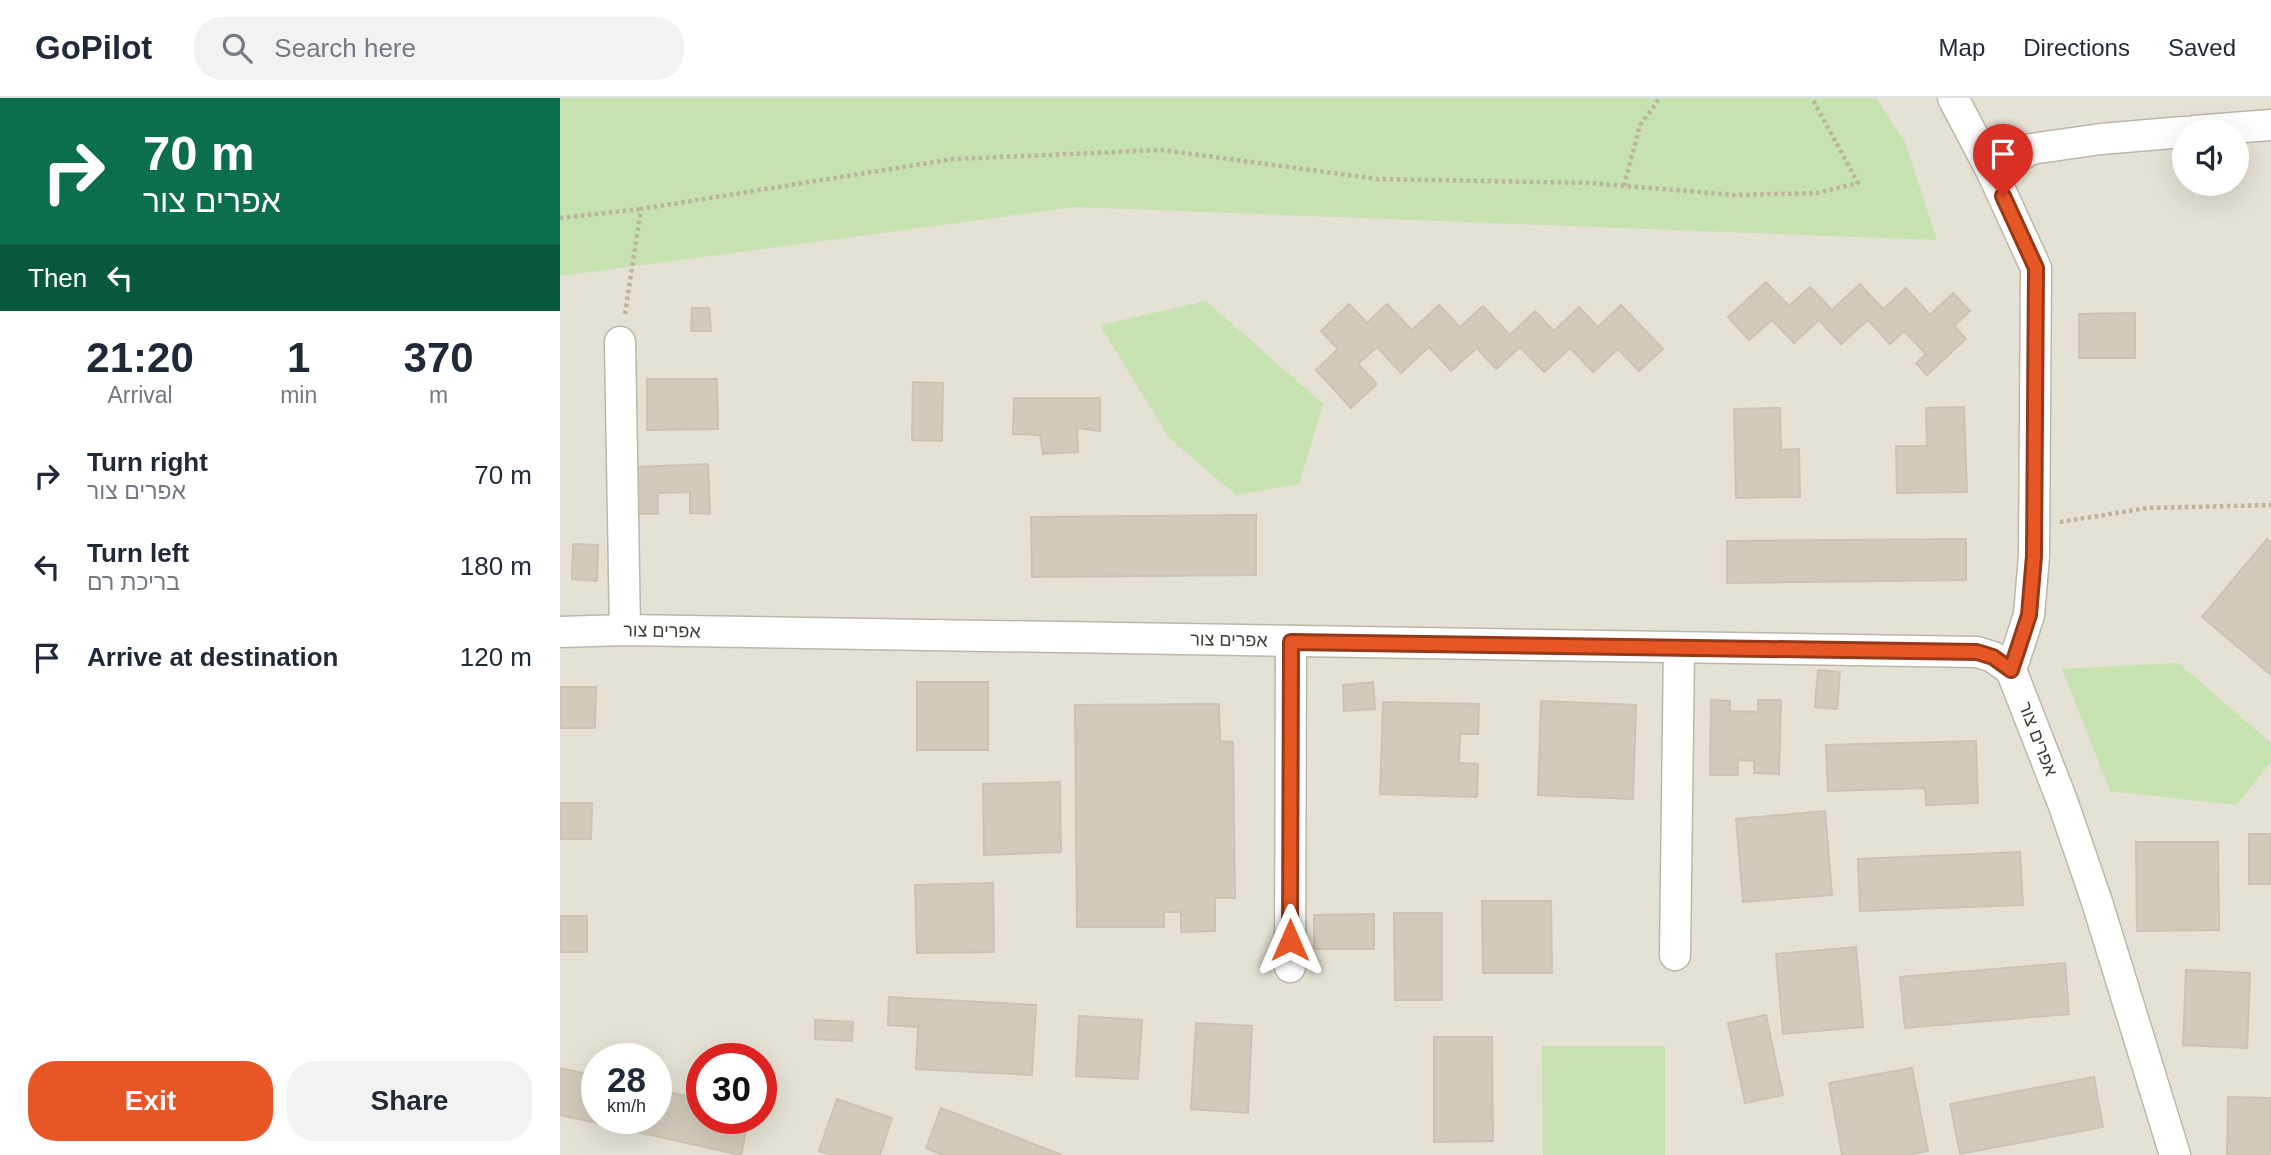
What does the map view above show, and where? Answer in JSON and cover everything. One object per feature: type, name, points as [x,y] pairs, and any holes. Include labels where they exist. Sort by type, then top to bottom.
[{"type":"street","points":[[1953,98],[1992,172],[2036,268],[2035,527],[2029,615],[2011,670]]},
{"type":"street","points":[[2249,127],[2271,125]]},
{"type":"street","points":[[1992,172],[2031,149],[2172,133]]},
{"type":"street","points":[[620,342],[625,630]]},
{"type":"street","name":"אפרים צור","points":[[560,632],[625,630],[1977,652],[1993,657],[2011,670],[2063,803],[2097,902],[2175,1155]]},
{"type":"street","points":[[1290,967],[1291,642]]},
{"type":"street","points":[[1675,955],[1679,648]]},
{"type":"path","points":[[1624,186],[1640,125],[1660,98]]},
{"type":"path","points":[[560,218],[641,209],[953,159],[1162,150],[1378,179],[1589,183],[1736,195],[1817,193],[1857,183],[1812,98]]},
{"type":"path","points":[[620,342],[641,209]]},
{"type":"path","points":[[2035,527],[2148,508],[2271,505]]},
{"type":"shaded area","points":[[560,98],[2271,98],[2271,1155],[560,1155]]},
{"type":"green space","points":[[560,98],[1876,98],[1905,142],[1937,240],[1075,207],[560,276]]},
{"type":"green space","points":[[1206,301],[1323,404],[1299,484],[1236,495],[1169,438],[1100,325]]},
{"type":"green space","points":[[2178,663],[2271,743],[2271,762],[2236,805],[2110,791],[2062,669]]},
{"type":"green space","points":[[1542,1046],[1665,1046],[1665,1155],[1543,1155]]},
{"type":"building","points":[[1766,282],[1789,306],[1810,287],[1832,310],[1860,284],[1883,309],[1906,288],[1930,315],[1953,293],[1970,311],[1954,326],[1966,339],[1927,375],[1916,363],[1926,354],[1904,331],[1890,344],[1868,320],[1841,344],[1819,320],[1794,343],[1772,320],[1749,340],[1728,317]]},
{"type":"building","points":[[1349,304],[1367,323],[1387,304],[1412,330],[1439,305],[1460,327],[1483,306],[1510,335],[1535,311],[1554,331],[1579,307],[1598,327],[1621,305],[1663,349],[1639,371],[1618,349],[1593,372],[1570,348],[1544,372],[1520,347],[1496,369],[1477,348],[1451,371],[1429,347],[1401,373],[1377,347],[1358,364],[1377,384],[1351,408],[1316,370],[1338,349],[1321,331]]},
{"type":"building","points":[[692,308],[709,308],[711,331],[691,331]]},
{"type":"building","points":[[2135,313],[2135,358],[2079,358],[2079,314]]},
{"type":"building","points":[[647,379],[717,379],[718,429],[647,430]]},
{"type":"building","points":[[913,382],[943,383],[942,441],[912,440]]},
{"type":"building","points":[[1014,398],[1100,398],[1100,431],[1077,428],[1078,452],[1043,454],[1040,435],[1013,434]]},
{"type":"building","points":[[1964,407],[1967,492],[1897,493],[1896,446],[1927,446],[1926,408]]},
{"type":"building","points":[[1780,408],[1781,450],[1799,449],[1800,497],[1736,498],[1734,409]]},
{"type":"building","points":[[708,464],[710,514],[690,513],[690,492],[658,493],[658,514],[637,514],[637,467]]},
{"type":"building","points":[[1256,515],[1256,575],[1032,577],[1031,517]]},
{"type":"building","points":[[1966,539],[1966,580],[1727,583],[1727,541]]},
{"type":"building","points":[[2267,539],[2271,543],[2271,675],[2202,617]]},
{"type":"building","points":[[573,544],[598,545],[597,581],[572,579]]},
{"type":"building","points":[[1818,670],[1840,672],[1837,709],[1815,707]]},
{"type":"building","points":[[917,682],[988,682],[988,750],[917,750]]},
{"type":"building","points":[[1373,682],[1375,709],[1344,711],[1343,685]]},
{"type":"building","points":[[560,687],[596,687],[595,728],[560,728]]},
{"type":"building","points":[[1711,700],[1730,701],[1730,711],[1758,712],[1758,700],[1781,700],[1779,774],[1754,773],[1754,761],[1738,760],[1738,775],[1710,775]]},
{"type":"building","points":[[1541,701],[1636,705],[1633,799],[1538,795]]},
{"type":"building","points":[[1383,702],[1479,704],[1478,734],[1460,734],[1459,763],[1478,764],[1477,797],[1380,794]]},
{"type":"building","points":[[1219,704],[1220,741],[1233,742],[1235,898],[1215,898],[1215,931],[1181,932],[1181,912],[1164,912],[1164,927],[1077,927],[1075,705]]},
{"type":"building","points":[[1976,741],[1978,803],[1926,805],[1925,788],[1828,791],[1826,745]]},
{"type":"building","points":[[1060,782],[1061,852],[984,855],[983,784]]},
{"type":"building","points":[[560,803],[592,803],[591,839],[560,839]]},
{"type":"building","points":[[1825,811],[1832,895],[1743,902],[1736,819]]},
{"type":"building","points":[[2249,834],[2271,834],[2271,884],[2249,884]]},
{"type":"building","points":[[2136,842],[2218,842],[2219,930],[2137,931]]},
{"type":"building","points":[[2020,852],[2023,905],[1860,911],[1858,859]]},
{"type":"building","points":[[993,883],[994,952],[917,953],[915,885]]},
{"type":"building","points":[[1482,901],[1551,901],[1552,973],[1483,973]]},
{"type":"building","points":[[1394,913],[1442,913],[1442,1000],[1395,1000]]},
{"type":"building","points":[[1374,914],[1374,949],[1314,949],[1314,915]]},
{"type":"building","points":[[560,916],[587,916],[587,952],[560,952]]},
{"type":"building","points":[[1856,947],[1863,1027],[1783,1034],[1776,954]]},
{"type":"building","points":[[2065,963],[2069,1014],[1905,1028],[1900,977]]},
{"type":"building","points":[[2186,970],[2250,973],[2247,1048],[2183,1045]]},
{"type":"building","points":[[889,997],[1036,1005],[1032,1075],[916,1069],[918,1027],[888,1025]]},
{"type":"building","points":[[1766,1015],[1783,1095],[1745,1103],[1728,1023]]},
{"type":"building","points":[[1079,1016],[1142,1020],[1138,1079],[1076,1076]]},
{"type":"building","points":[[815,1020],[853,1022],[852,1041],[815,1039]]},
{"type":"building","points":[[1196,1023],[1252,1026],[1248,1113],[1191,1109]]},
{"type":"building","points":[[1434,1037],[1492,1037],[1493,1141],[1434,1142]]},
{"type":"building","points":[[560,1068],[581,1073],[581,1120],[560,1115]]},
{"type":"building","points":[[1912,1068],[1928,1151],[1908,1155],[1842,1155],[1829,1083]]},
{"type":"building","points":[[2094,1077],[2103,1127],[1960,1154],[1950,1104]]},
{"type":"building","points":[[672,1093],[686,1096],[686,1134],[746,1134],[741,1155],[646,1134],[672,1134]]},
{"type":"building","points":[[2228,1097],[2271,1098],[2271,1155],[2227,1155]]},
{"type":"building","points":[[837,1099],[892,1118],[880,1155],[830,1155],[819,1151]]},
{"type":"building","points":[[941,1108],[1062,1155],[943,1155],[926,1148]]},
{"type":"route","points":[[1290,940],[1291,642],[1977,652],[1993,657],[2011,670],[2029,615],[2034,556],[2036,268],[2003,196]]}]
